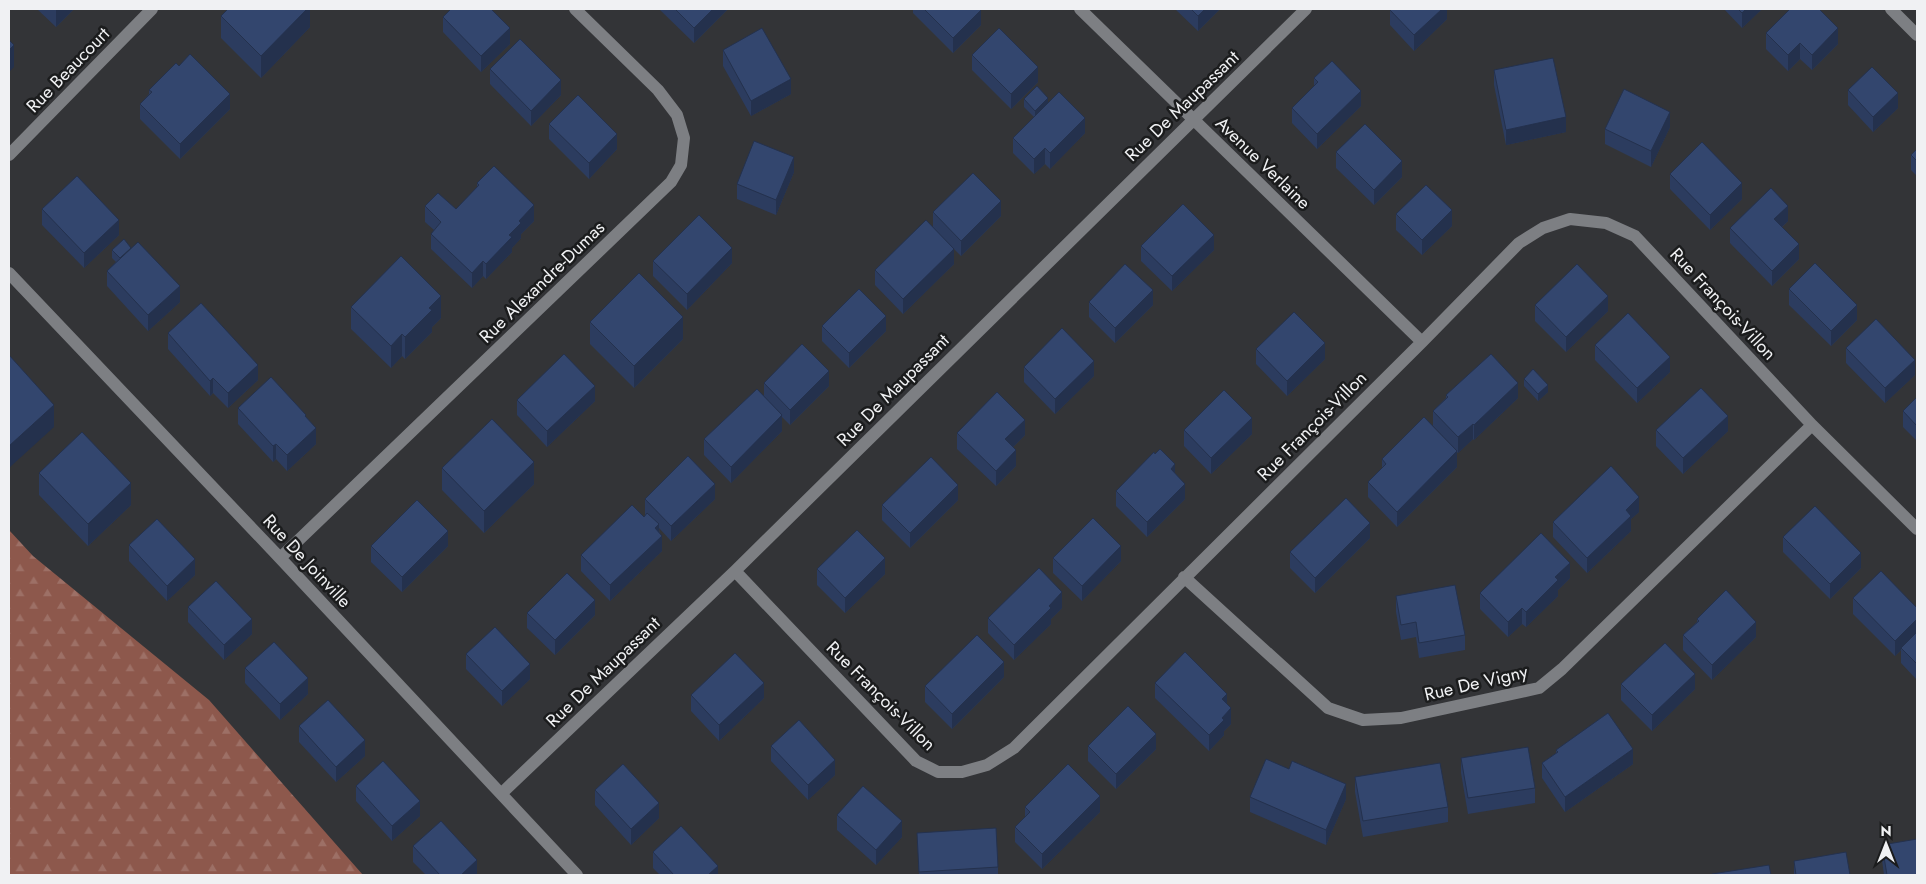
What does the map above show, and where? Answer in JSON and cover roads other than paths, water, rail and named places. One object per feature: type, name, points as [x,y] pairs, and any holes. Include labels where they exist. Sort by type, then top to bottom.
[{"type":"street","name":"Rue Beaucourt","points":[[9,155],[152,9]]},
{"type":"street","name":"Rue Alexandre-Dumas","points":[[280,558],[671,182],[681,165],[684,138],[677,115],[658,90],[575,9]]},
{"type":"street","name":"Avenue Verlaine","points":[[1080,9],[1422,342]]},
{"type":"street","name":"Rue De Maupassant","points":[[502,793],[735,571],[1192,119],[1306,9]]},
{"type":"street","points":[[1891,9],[1917,35]]},
{"type":"street","name":"Rue François-Villon","points":[[735,571],[916,761],[938,772],[962,772],[987,765],[1014,748],[1519,243],[1543,228],[1570,219],[1606,223],[1635,236],[1812,424],[1917,529]]},
{"type":"street","name":"Rue De Joinville","points":[[9,274],[280,558],[578,875]]},
{"type":"street","name":"Rue De Vigny","points":[[1184,577],[1328,708],[1363,720],[1401,718],[1539,688],[1562,669],[1812,424]]}]
